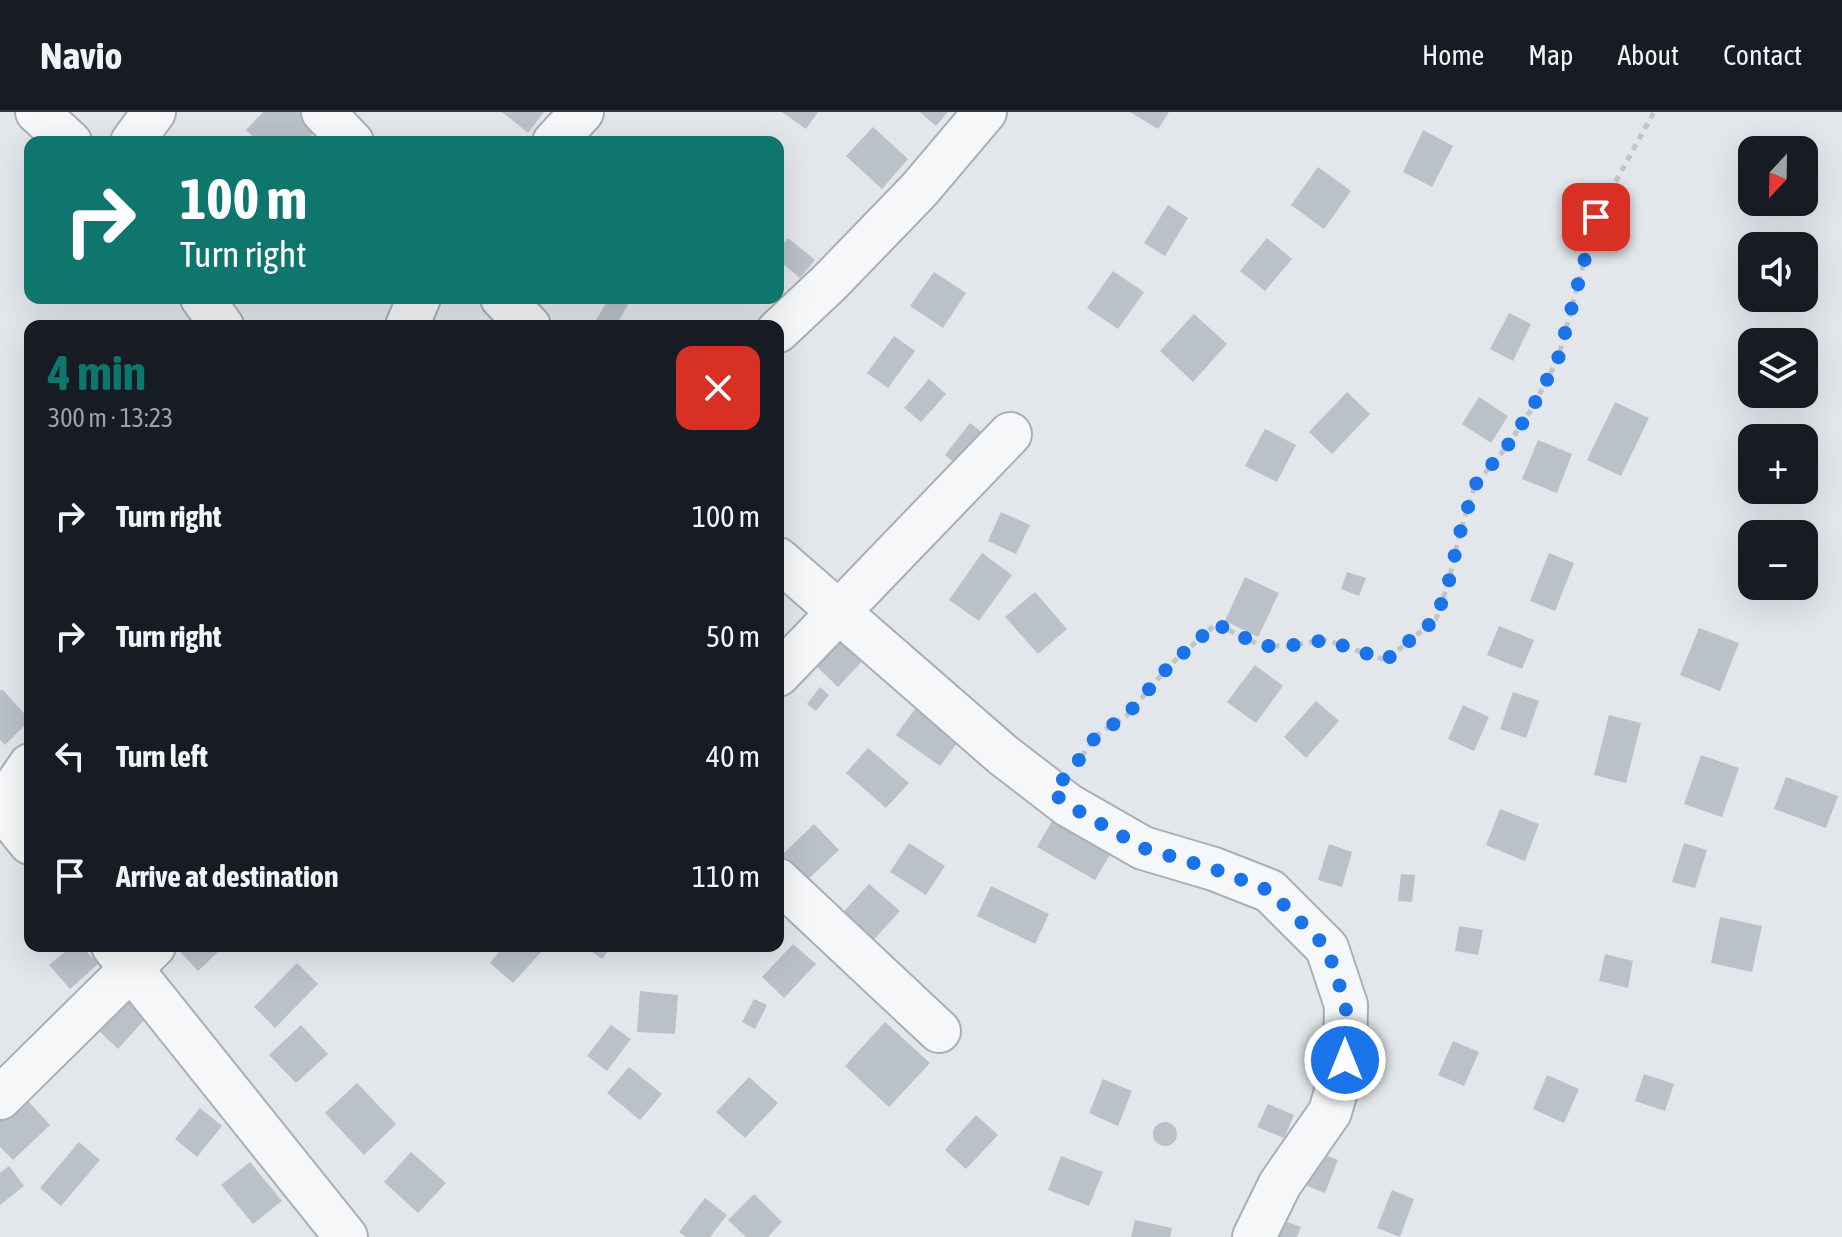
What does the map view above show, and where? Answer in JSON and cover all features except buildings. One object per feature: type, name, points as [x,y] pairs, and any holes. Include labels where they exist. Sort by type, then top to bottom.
[{"type":"street","points":[[37,112],[63,136]]},
{"type":"street","points":[[136,136],[154,112]]},
{"type":"street","points":[[323,112],[346,136]]},
{"type":"street","points":[[560,136],[582,112]]},
{"type":"street","points":[[784,325],[919,190],[985,112]]},
{"type":"street","points":[[508,304],[523,320]]},
{"type":"street","points":[[784,669],[1010,434]]},
{"type":"street","points":[[784,564],[1003,755],[1068,805],[1143,848],[1214,869],[1270,891],[1327,948],[1346,1005],[1345,1060],[1330,1112],[1280,1184],[1254,1237]]},
{"type":"street","points":[[24,774],[0,808],[24,836]]},
{"type":"street","points":[[784,886],[939,1031]]},
{"type":"street","points":[[0,1098],[132,953],[346,1237]]},
{"type":"path","points":[[1052,792],[1097,735],[1126,716],[1170,665],[1216,624],[1262,646],[1326,640],[1386,660],[1436,619],[1475,485],[1508,445],[1558,359],[1596,217],[1654,112]]},
{"type":"route","points":[[1345,1060],[1346,1005],[1327,948],[1270,891],[1214,869],[1143,848],[1068,805],[1052,792],[1097,735],[1126,716],[1170,665],[1216,624],[1262,646],[1326,640],[1386,660],[1436,619],[1475,485],[1508,445],[1558,359],[1596,217]]}]
